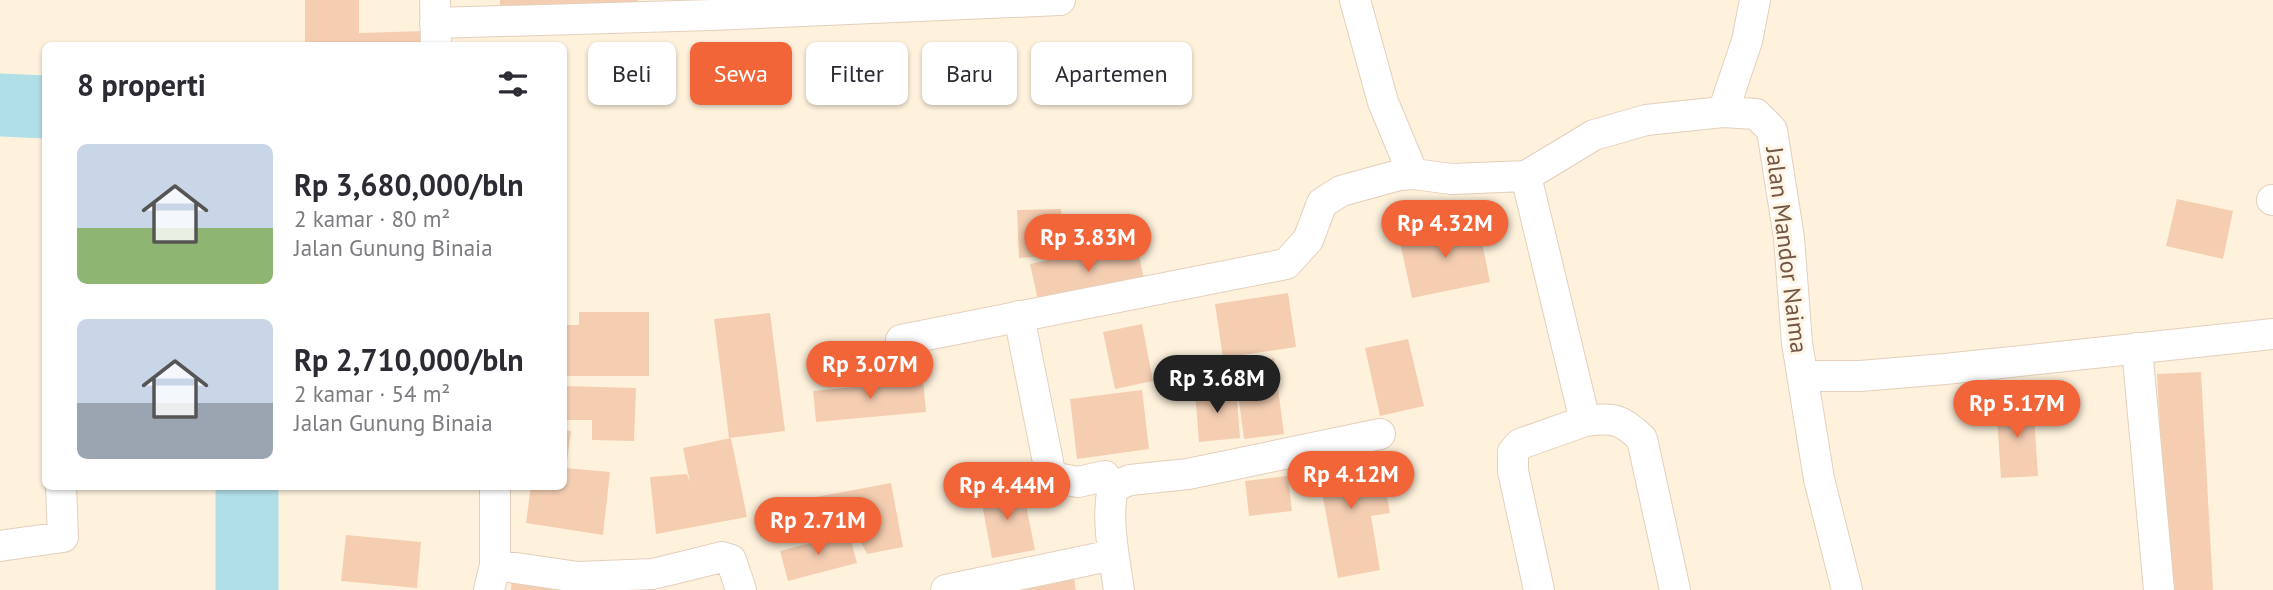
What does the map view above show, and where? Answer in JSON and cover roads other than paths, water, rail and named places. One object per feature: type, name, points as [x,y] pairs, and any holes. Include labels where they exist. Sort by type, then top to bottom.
[{"type":"street","points":[[435,23],[712,8],[1060,0]]},
{"type":"street","points":[[901,340],[1286,264],[1308,240],[1322,203],[1341,191],[1406,175],[1355,0]]},
{"type":"street","points":[[1723,112],[1747,41],[1755,0]]},
{"type":"street","name":"Jalan Mandor Naima","points":[[1406,175],[1452,179],[1526,176],[1594,135],[1646,120],[1723,112],[1756,114],[1772,130],[1789,238],[1802,376],[1860,376],[1945,369],[2273,334]]},
{"type":"street","points":[[1526,176],[1585,421]]},
{"type":"street","points":[[1019,316],[1051,477],[1078,482],[1105,476],[1113,487],[1110,504],[1113,555],[1119,590]]},
{"type":"street","points":[[2137,348],[2159,590]]},
{"type":"street","points":[[1802,376],[1819,479],[1847,590]]},
{"type":"street","points":[[1539,590],[1513,471],[1513,452],[1520,444],[1585,421],[1602,419],[1618,420],[1642,439],[1675,590]]},
{"type":"street","points":[[1113,487],[1130,480],[1188,474],[1380,434]]},
{"type":"street","points":[[0,546],[62,537],[61,490]]},
{"type":"street","points":[[495,490],[492,578],[653,575],[722,557],[732,560],[741,590]]},
{"type":"street","points":[[946,590],[1113,555]]},
{"type":"waterway","points":[[0,105],[42,107]]},
{"type":"waterway","points":[[247,490],[247,590]]}]
